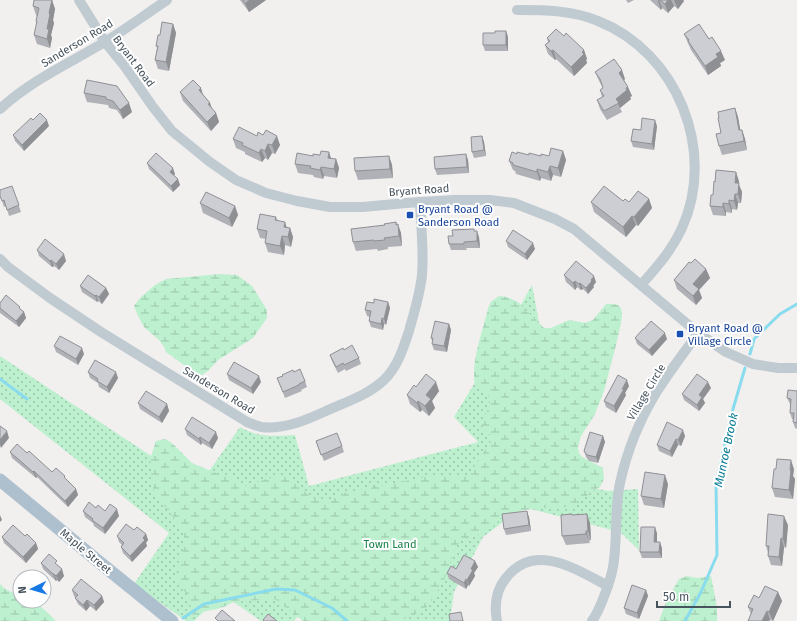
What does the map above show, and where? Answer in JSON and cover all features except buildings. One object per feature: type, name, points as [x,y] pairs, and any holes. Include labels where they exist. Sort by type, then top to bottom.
[{"type":"main road","name":"Maple Street","points":[[0,480],[172,621]]},
{"type":"street","name":"Bryant Road","points":[[79,0],[105,42],[172,130],[210,162],[236,180],[266,193],[297,202],[330,207],[363,207],[420,202],[490,200],[514,203],[555,219],[574,229],[698,333],[726,352],[753,364],[778,368],[797,368]]},
{"type":"street","name":"Sanderson Road","points":[[0,109],[12,98],[37,81],[105,42],[167,0]]},
{"type":"street","points":[[517,10],[549,10],[566,12],[584,16],[614,29],[641,47],[664,72],[673,85],[680,100],[691,131],[694,148],[695,175],[692,196],[688,212],[675,242],[666,256],[641,285]]},
{"type":"street","name":"Sanderson Road","points":[[0,259],[8,267],[56,303],[101,332],[247,422],[261,427],[273,428],[304,421],[366,394],[385,379],[398,361],[403,350],[416,306],[420,285],[422,258],[420,202]]},
{"type":"street","name":"Village Circle","points":[[592,621],[600,607],[608,586],[614,560],[617,501],[629,450],[641,421],[657,392],[698,333]]},
{"type":"street","points":[[498,621],[495,602],[502,582],[517,567],[526,562],[547,560],[557,562],[569,566],[608,586]]},
{"type":"green space","points":[[219,274],[237,275],[252,286],[267,310],[267,318],[253,338],[218,360],[202,375],[195,373],[166,352],[159,340],[144,327],[134,306],[140,298],[155,285],[166,279]]},
{"type":"green space","name":"Town Land","points":[[532,285],[546,360],[529,475],[608,491],[638,489],[639,550],[620,532],[523,507],[483,537],[454,592],[450,621],[322,621],[306,606],[294,621],[261,621],[222,594],[194,621],[186,621],[134,584],[169,533],[0,399],[0,356],[198,487],[240,427],[260,435],[295,435],[309,486],[478,442],[454,417],[508,328]]},
{"type":"green space","name":"Town Land","points":[[499,296],[507,297],[518,302],[544,328],[551,328],[569,320],[585,323],[593,320],[606,304],[618,305],[621,308],[621,323],[604,391],[594,416],[581,436],[578,447],[579,453],[582,457],[603,468],[604,479],[600,487],[571,507],[524,510],[500,519],[495,525],[483,533],[462,540],[456,547],[444,580],[429,605],[410,617],[397,621],[303,621],[275,599],[233,602],[217,609],[194,615],[189,613],[191,604],[189,597],[180,587],[176,577],[177,567],[184,546],[184,535],[182,528],[154,493],[150,459],[156,441],[165,439],[172,443],[192,463],[218,474],[234,478],[245,486],[280,476],[288,477],[295,480],[305,492],[314,498],[328,500],[343,493],[431,475],[468,476],[491,441],[491,435],[483,429],[482,423],[490,403],[489,398],[486,393],[475,385],[474,369],[488,308],[492,301]]},
{"type":"green space","points":[[687,576],[697,578],[711,576],[717,607],[717,621],[659,621],[666,602],[679,579]]},
{"type":"green space","points":[[0,584],[5,589],[12,592],[12,609],[43,609],[56,621],[0,621]]},
{"type":"waterway","name":"Munroe Brook","points":[[750,354],[754,339],[780,314],[797,304]]},
{"type":"waterway","name":"Munroe Brook","points":[[685,621],[701,592],[717,555],[716,483],[733,409],[745,368]]},
{"type":"waterway","points":[[0,379],[27,399]]},
{"type":"waterway","points":[[183,618],[204,604],[276,589],[295,590],[332,608],[347,621]]},
{"type":"place","name":"Bryant Road @ Sanderson Road","points":[[410,215]]},
{"type":"place","name":"Bryant Road @ Village Circle","points":[[680,334]]}]
